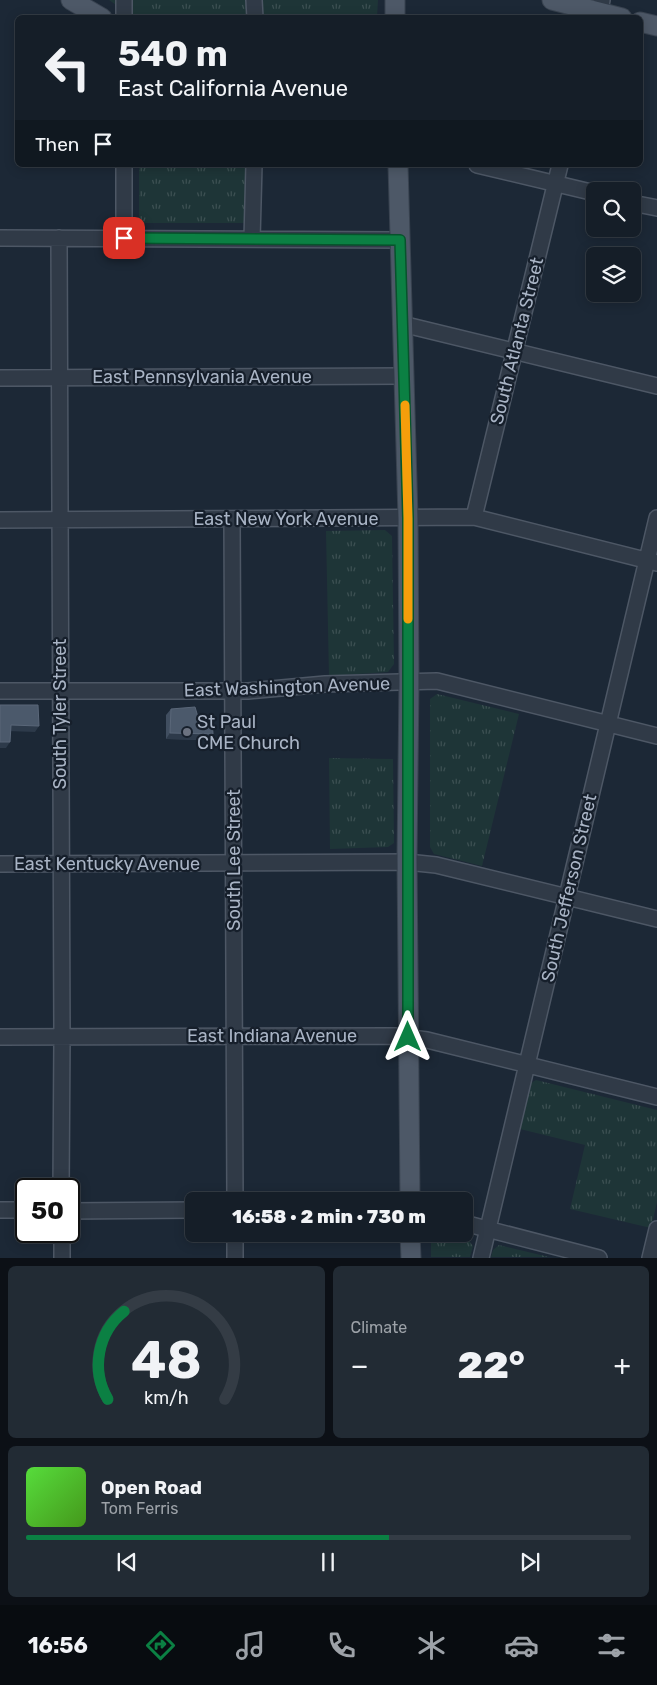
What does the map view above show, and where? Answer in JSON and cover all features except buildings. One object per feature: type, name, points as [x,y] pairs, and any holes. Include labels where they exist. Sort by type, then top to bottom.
[{"type":"main road","points":[[71,0],[97,15]]},
{"type":"main road","points":[[552,0],[600,10],[614,15]]},
{"type":"main road","points":[[643,23],[657,26]]},
{"type":"main road","points":[[398,167],[408,518],[407,862],[410,1192]]},
{"type":"main road","points":[[410,1242],[410,1258]]},
{"type":"street","points":[[124,0],[124,15]]},
{"type":"street","points":[[254,0],[255,15]]},
{"type":"street","points":[[124,167],[124,238]]},
{"type":"street","points":[[252,239],[254,167]]},
{"type":"street","points":[[485,167],[586,191]]},
{"type":"street","name":"South Atlanta Street","points":[[474,517],[560,167]]},
{"type":"street","points":[[641,204],[657,208]]},
{"type":"street","points":[[0,238],[400,240]]},
{"type":"street","name":"South Tyler Street","points":[[58,238],[62,1178]]},
{"type":"street","points":[[402,324],[657,386]]},
{"type":"street","name":"East Pennsylvania Avenue","points":[[0,378],[404,376]]},
{"type":"street","name":"East New York Avenue","points":[[0,520],[474,517],[652,562]]},
{"type":"street","name":"South Jefferson Street","points":[[481,1258],[608,724],[652,562],[657,518]]},
{"type":"street","name":"South Lee Street","points":[[232,519],[235,1192]]},
{"type":"street","name":"East Washington Avenue","points":[[0,691],[233,691],[325,684],[437,681],[657,736]]},
{"type":"street","name":"East Kentucky Avenue","points":[[0,864],[407,862],[436,865],[657,919]]},
{"type":"street","name":"East Indiana Avenue","points":[[0,1037],[408,1037],[427,1040],[657,1098]]},
{"type":"street","points":[[0,1210],[15,1210]]},
{"type":"street","points":[[80,1211],[185,1210]]},
{"type":"street","points":[[473,1225],[599,1258]]},
{"type":"street","points":[[650,1258],[657,1229]]},
{"type":"street","points":[[235,1242],[235,1258]]},
{"type":"street","points":[[62,1243],[62,1258]]},
{"type":"green space","points":[[109,0],[378,0],[377,15],[131,15]]},
{"type":"green space","points":[[139,167],[246,167],[246,223],[139,223]]},
{"type":"green space","points":[[385,530],[392,536],[394,664],[388,672],[329,676],[326,531]]},
{"type":"green space","points":[[437,694],[519,714],[482,866],[434,854],[430,847],[430,699]]},
{"type":"green space","points":[[329,758],[393,759],[394,843],[388,847],[330,849]]},
{"type":"green space","points":[[536,1080],[657,1110],[657,1202],[651,1228],[570,1209],[585,1145],[520,1129],[531,1083]]},
{"type":"green space","points":[[431,1242],[470,1242],[473,1246],[470,1257],[431,1257]]},
{"type":"green space","points":[[499,1245],[549,1257],[491,1257],[493,1250]]},
{"type":"slow traffic","points":[[405,405],[408,619]]},
{"type":"place","name":"St Paul CME Church","points":[[187,732]]},
{"type":"route","points":[[124,238],[400,240],[408,518],[408,1037]]}]
